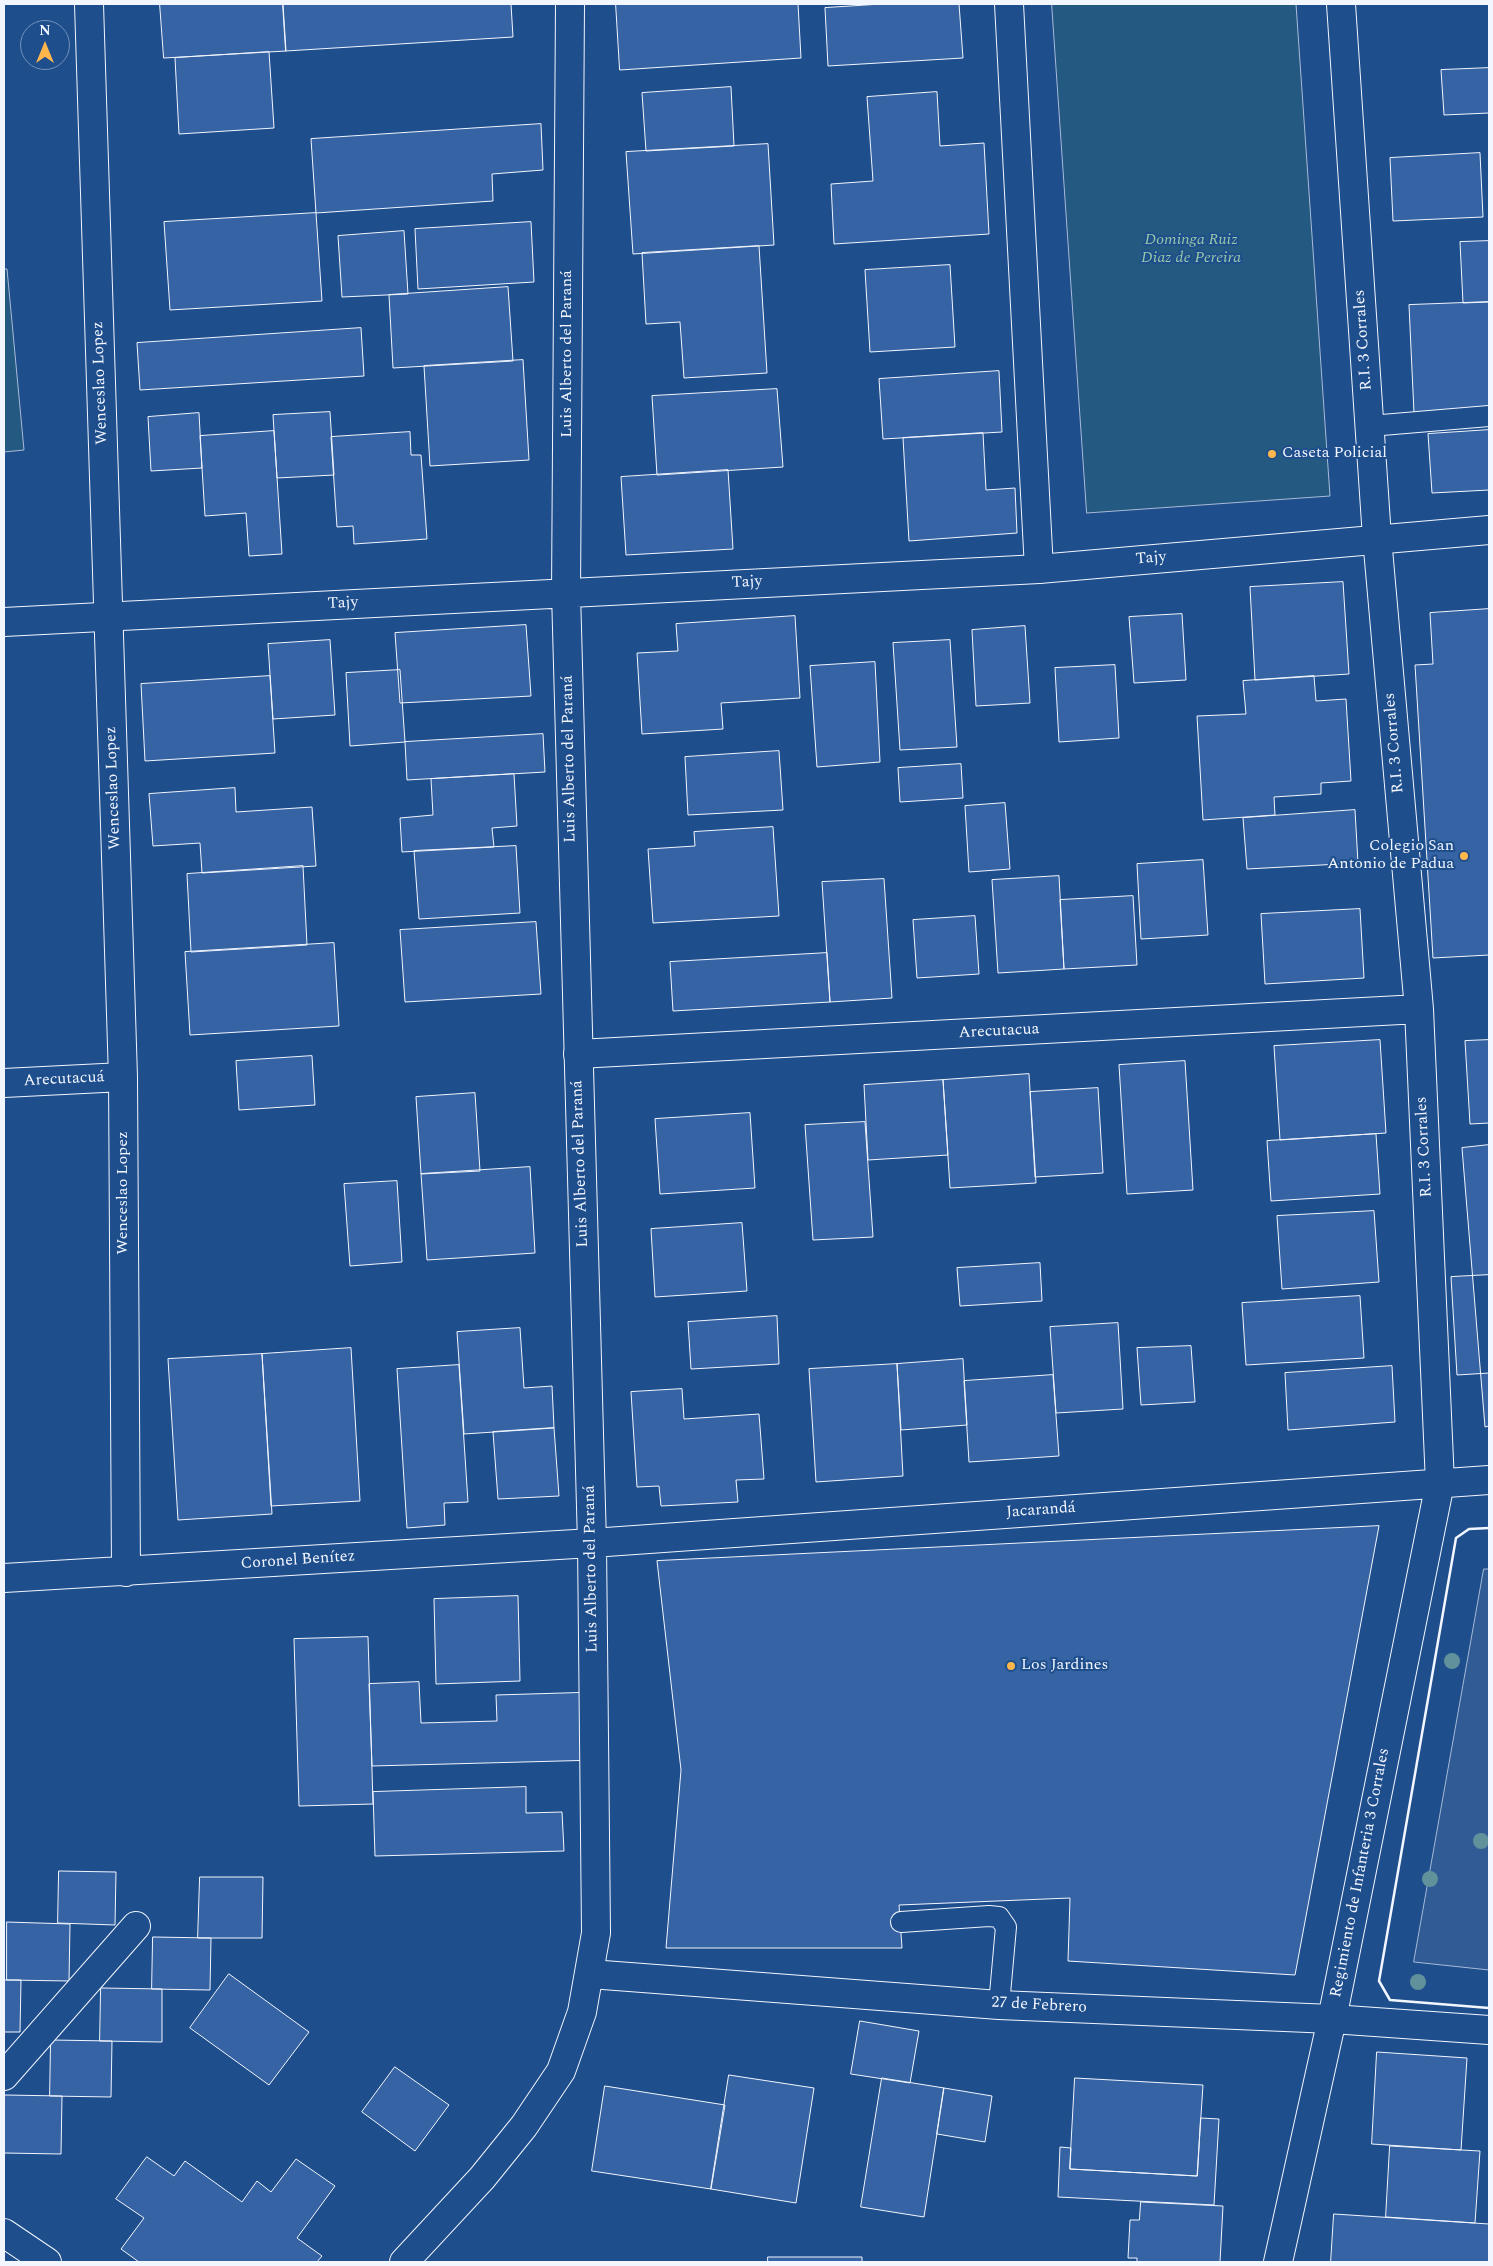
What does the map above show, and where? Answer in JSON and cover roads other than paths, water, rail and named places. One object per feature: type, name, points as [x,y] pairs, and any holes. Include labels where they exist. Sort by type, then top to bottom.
[{"type":"street","name":"Wenceslao Lopez","points":[[89,4],[123,1077],[126,1572]]},
{"type":"street","name":"Luis Alberto del Paraná","points":[[404,2262],[482,2178],[524,2126],[561,2071],[582,2012],[596,1933],[592,1543],[566,592],[570,4]]},
{"type":"street","points":[[1009,4],[1039,569]]},
{"type":"street","name":"R.I. 3 Corrales","points":[[1341,4],[1377,538],[1419,1009],[1440,1483]]},
{"type":"street","name":"Tajy","points":[[4,622],[1039,569],[1377,538],[1489,530]]},
{"type":"street","name":"Arecutacua","points":[[578,1054],[1419,1009]]},
{"type":"street","name":"Arecutacuá","points":[[4,1083],[123,1077]]},
{"type":"street","name":"Jacarandá","points":[[592,1543],[1489,1480]]},
{"type":"street","name":"Regimiento de Infanteria 3 Corrales","points":[[1278,2262],[1332,2019],[1440,1483]]},
{"type":"street","name":"Coronel Benítez","points":[[4,1578],[592,1543]]},
{"type":"street","points":[[4,2076],[136,1926]]},
{"type":"street","name":"27 de Febrero","points":[[590,1974],[998,2005],[1332,2019],[1489,2030]]},
{"type":"street","points":[[4,2233],[47,2262]]},
{"type":"lane","points":[[1370,426],[1489,416]]},
{"type":"lane","points":[[901,1922],[989,1916],[999,1917],[1006,1928],[998,2005]]},
{"type":"place","name":"Caseta Policial","points":[[1272,454]]},
{"type":"place","name":"Colegio San Antonio de Padua","points":[[1464,856]]},
{"type":"place","name":"Los Jardines","points":[[1011,1666]]},
{"type":"park label","name":"Dominga Ruiz Diaz de Pereira","points":[[1191,250]]}]
